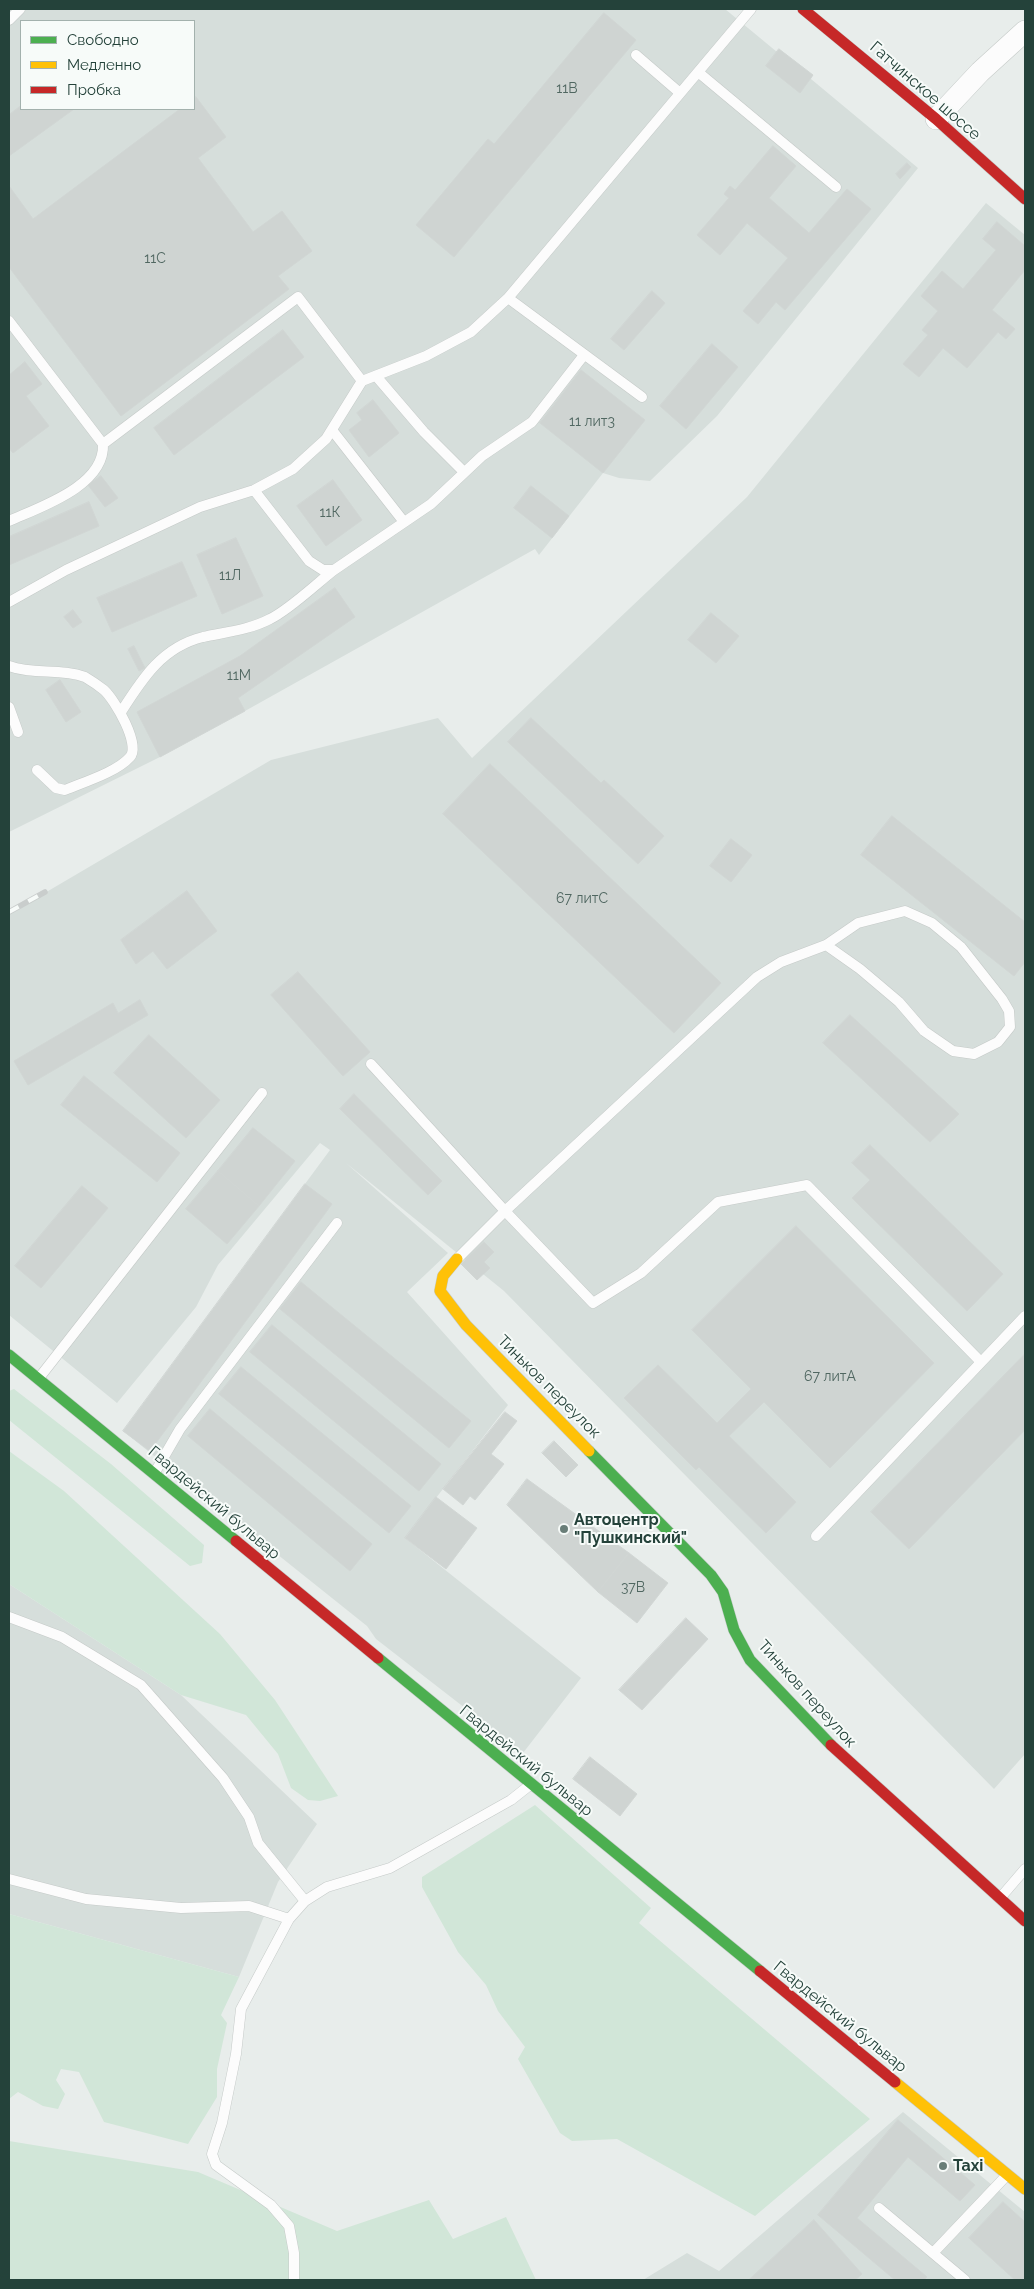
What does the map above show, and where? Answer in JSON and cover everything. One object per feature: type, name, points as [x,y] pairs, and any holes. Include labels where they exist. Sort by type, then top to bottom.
[{"type":"street","name":"Гатчинское шоссе","points":[[803,9],[936,119],[1025,199]]},
{"type":"street","points":[[936,119],[980,72],[1025,31]]},
{"type":"street","name":"Тиньков переулок","points":[[457,1260],[443,1276],[440,1291],[466,1325],[711,1575],[723,1592],[734,1630],[750,1660],[845,1760],[999,1900],[1025,1921]]},
{"type":"street","name":"Гвардейский бульвар","points":[[9,1355],[530,1785],[1025,2189]]},
{"type":"lane","points":[[9,20],[20,9]]},
{"type":"lane","points":[[9,602],[66,570],[200,507],[254,490],[293,469],[326,439],[362,381],[426,356],[471,332],[508,298],[751,9]]},
{"type":"lane","points":[[636,55],[680,93]]},
{"type":"lane","points":[[698,72],[836,187]]},
{"type":"lane","points":[[103,444],[298,297],[362,381]]},
{"type":"lane","points":[[508,298],[642,398]]},
{"type":"lane","points":[[9,320],[103,444],[103,453],[98,467],[65,496],[9,520]]},
{"type":"lane","points":[[121,712],[144,675],[164,656],[181,644],[202,637],[244,629],[271,619],[334,570],[431,504],[482,456],[532,422],[584,355]]},
{"type":"lane","points":[[376,376],[424,432],[464,472]]},
{"type":"lane","points":[[332,430],[404,522]]},
{"type":"lane","points":[[254,490],[309,561],[323,570],[334,570]]},
{"type":"lane","points":[[9,666],[20,670],[85,677],[104,690],[121,712],[135,746],[132,756],[122,766],[66,790],[56,788],[38,770]]},
{"type":"lane","points":[[9,707],[18,732]]},
{"type":"lane","points":[[457,1260],[505,1210],[757,977],[781,962],[826,946],[858,923],[905,911],[932,923],[960,947],[1002,999],[1010,1011],[1010,1027],[998,1042],[981,1052],[974,1054],[953,1051],[924,1031],[899,1002],[860,969],[826,946]]},
{"type":"lane","points":[[371,1064],[593,1303],[641,1274],[718,1202],[806,1185],[980,1362]]},
{"type":"lane","points":[[38,1379],[262,1093]]},
{"type":"lane","points":[[153,1474],[180,1429],[337,1223]]},
{"type":"lane","points":[[816,1536],[1025,1316]]},
{"type":"lane","points":[[9,1617],[62,1637],[142,1685],[224,1778],[249,1817],[258,1843],[305,1901]]},
{"type":"lane","points":[[294,2280],[294,2253],[289,2226],[272,2205],[216,2165],[212,2154],[222,2123],[236,2054],[241,2010],[288,1919],[305,1901],[327,1887],[390,1868],[511,1800],[530,1785]]},
{"type":"lane","points":[[999,1900],[1025,1869]]},
{"type":"lane","points":[[9,1880],[86,1899],[181,1908],[249,1906],[288,1919]]},
{"type":"lane","points":[[933,2254],[1007,2174]]},
{"type":"lane","points":[[879,2208],[965,2280]]},
{"type":"shaded area","points":[[9,9],[725,9],[777,52],[779,49],[813,75],[811,79],[918,168],[717,416],[650,481],[619,478],[603,473],[539,555],[535,549],[160,757],[9,832]]},
{"type":"shaded area","points":[[986,203],[1025,235],[1025,1754],[994,1789],[504,1291],[346,1163],[448,1253],[407,1292],[508,1405],[405,1538],[581,1678],[523,1753],[376,1639],[367,1626],[123,1431],[330,1150],[320,1143],[218,1265],[196,1307],[117,1403],[9,1315],[9,914],[271,760],[438,718],[472,758],[747,497]]},
{"type":"shaded area","points":[[9,1584],[181,1695],[317,1824],[278,1882],[239,1977],[9,1914]]},
{"type":"shaded area","points":[[903,2112],[1025,2212],[1025,2280],[643,2280],[687,2253],[719,2271]]},
{"type":"green space","points":[[14,1389],[111,1464],[204,1545],[202,1563],[190,1566],[9,1420],[9,1391]]},
{"type":"green space","points":[[9,1451],[64,1491],[220,1634],[275,1700],[338,1796],[320,1801],[308,1800],[291,1788],[278,1754],[246,1715],[181,1695],[9,1584]]},
{"type":"green space","points":[[535,1805],[651,1908],[639,1923],[870,2119],[755,2216],[617,2139],[572,2141],[560,2133],[518,2059],[525,2047],[498,2011],[486,1985],[458,1952],[422,1887],[422,1877]]},
{"type":"green space","points":[[9,1914],[239,1977],[221,2015],[227,2023],[217,2069],[217,2097],[188,2144],[104,2122],[79,2072],[61,2069],[56,2080],[65,2094],[58,2109],[43,2106],[18,2092],[9,2099]]},
{"type":"green space","points":[[9,2141],[198,2172],[337,2231],[429,2200],[453,2239],[506,2217],[536,2280],[9,2280]]},
{"type":"building","points":[[604,13],[636,40],[454,257],[416,225],[488,139],[494,144]]},
{"type":"building","points":[[779,49],[813,75],[800,93],[766,66]]},
{"type":"building","points":[[195,98],[226,137],[198,158],[253,232],[282,211],[312,251],[278,276],[289,289],[121,416],[9,267],[9,186],[33,219],[179,110],[195,110]]},
{"type":"building","points":[[20,107],[20,110],[73,110],[9,156],[9,115]]},
{"type":"building","points":[[773,146],[796,166],[769,198],[809,233],[847,189],[871,209],[785,310],[776,302],[758,324],[743,311],[788,258],[747,223],[720,255],[697,235],[729,198],[724,194],[730,186],[735,190]]},
{"type":"building","points":[[907,163],[911,167],[900,179],[896,174]]},
{"type":"building","points":[[997,222],[1025,246],[1025,270],[992,310],[1015,329],[1006,339],[998,332],[967,368],[943,348],[919,377],[903,364],[928,335],[922,330],[938,311],[921,296],[942,271],[963,289],[996,250],[983,239]]},
{"type":"building","points":[[652,291],[665,303],[624,350],[611,339]]},
{"type":"building","points":[[283,330],[304,357],[174,455],[154,428]]},
{"type":"building","points":[[712,344],[738,367],[686,429],[660,406]]},
{"type":"building","points":[[25,362],[42,384],[26,396],[49,426],[13,453],[9,448],[9,373]]},
{"type":"building","points":[[581,370],[645,420],[603,473],[540,423]]},
{"type":"building","points":[[373,400],[399,433],[369,457],[349,430],[362,420],[357,413]]},
{"type":"building","points":[[101,476],[118,498],[105,507],[88,485]]},
{"type":"building","points":[[333,480],[362,520],[326,546],[297,506]]},
{"type":"building","points":[[531,486],[569,516],[552,538],[514,508]]},
{"type":"building","points":[[89,502],[99,526],[9,565],[9,537]]},
{"type":"building","points":[[236,538],[263,596],[222,614],[197,555]]},
{"type":"building","points":[[182,562],[197,596],[112,632],[97,598]]},
{"type":"building","points":[[335,588],[355,617],[238,698],[245,711],[160,757],[137,712],[240,656]]},
{"type":"building","points":[[73,610],[82,622],[73,628],[64,617]]},
{"type":"building","points":[[711,613],[739,636],[716,663],[688,640]]},
{"type":"building","points":[[134,646],[145,668],[139,671],[128,649]]},
{"type":"building","points":[[60,680],[81,712],[66,722],[46,690]]},
{"type":"building","points":[[531,718],[601,783],[604,780],[664,836],[638,864],[508,742]]},
{"type":"building","points":[[490,764],[721,983],[674,1033],[443,814]]},
{"type":"building","points":[[892,816],[1025,922],[1025,962],[1014,976],[861,855]]},
{"type":"building","points":[[731,839],[752,855],[731,882],[710,866]]},
{"type":"building","points":[[187,891],[217,931],[167,969],[153,951],[136,964],[121,940]]},
{"type":"building","points":[[298,972],[370,1052],[343,1076],[271,995]]},
{"type":"building","points":[[140,1000],[148,1015],[28,1085],[14,1061],[113,1003],[118,1013]]},
{"type":"building","points":[[850,1015],[959,1114],[930,1142],[823,1043]]},
{"type":"building","points":[[149,1035],[220,1100],[186,1138],[114,1073]]},
{"type":"building","points":[[84,1076],[180,1153],[157,1182],[61,1105]]},
{"type":"building","points":[[354,1094],[442,1181],[428,1195],[340,1109]]},
{"type":"building","points":[[253,1128],[295,1161],[259,1206],[218,1171]]},
{"type":"building","points":[[870,1145],[1003,1274],[967,1311],[852,1198],[870,1180],[852,1163]]},
{"type":"building","points":[[218,1171],[259,1206],[227,1244],[186,1209]]},
{"type":"building","points":[[305,1184],[332,1204],[150,1451],[123,1431]]},
{"type":"building","points":[[82,1186],[108,1208],[41,1288],[15,1266]]},
{"type":"building","points":[[796,1226],[934,1363],[830,1468],[764,1402],[729,1436],[796,1502],[766,1533],[699,1467],[696,1470],[624,1398],[658,1365],[717,1423],[751,1389],[692,1330]]},
{"type":"building","points":[[484,1242],[494,1252],[484,1262],[490,1268],[477,1280],[461,1264]]},
{"type":"building","points":[[301,1282],[471,1421],[449,1448],[280,1309]]},
{"type":"building","points":[[272,1325],[441,1464],[419,1491],[250,1352]]},
{"type":"building","points":[[1025,1354],[1025,1430],[909,1549],[871,1512]]},
{"type":"building","points":[[241,1367],[411,1506],[389,1533],[219,1394]]},
{"type":"building","points":[[210,1409],[372,1544],[350,1571],[188,1436]]},
{"type":"building","points":[[505,1412],[517,1421],[491,1454],[504,1464],[475,1500],[470,1496],[463,1505],[443,1489]]},
{"type":"building","points":[[554,1441],[578,1465],[566,1477],[542,1453]]},
{"type":"building","name":"Автоцентр \"Пушкинский\"","points":[[527,1479],[629,1553],[598,1592],[507,1505]]},
{"type":"building","points":[[436,1497],[477,1528],[446,1569],[405,1538]]},
{"type":"building","points":[[629,1553],[668,1583],[637,1623],[598,1592]]},
{"type":"building","points":[[686,1618],[708,1639],[642,1710],[619,1690]]},
{"type":"building","points":[[590,1757],[637,1794],[620,1816],[573,1779]]},
{"type":"building","points":[[898,2120],[975,2185],[960,2201],[908,2157],[857,2218],[927,2277],[924,2280],[895,2280],[818,2215]]},
{"type":"building","points":[[1003,2202],[1025,2222],[1025,2280],[1015,2280],[969,2238]]},
{"type":"building","points":[[814,2220],[862,2274],[855,2280],[749,2280]]},
{"type":"railway","points":[[9,912],[45,892]]},
{"type":"traffic: fast","points":[[9,1355],[236,1541]]},
{"type":"traffic: fast","points":[[589,1451],[711,1575],[723,1592],[734,1630],[750,1660],[831,1745]]},
{"type":"traffic: fast","points":[[378,1658],[760,1971]]},
{"type":"traffic: slow","points":[[457,1259],[443,1276],[440,1291],[466,1325],[589,1451]]},
{"type":"traffic: slow","points":[[895,2082],[1025,2189]]},
{"type":"traffic: jam","points":[[803,9],[936,119],[1025,199]]},
{"type":"traffic: jam","points":[[236,1541],[378,1658]]},
{"type":"traffic: jam","points":[[831,1745],[1025,1921]]},
{"type":"traffic: jam","points":[[760,1971],[895,2082]]},
{"type":"place","name":"Автоцентр \"Пушкинский\"","points":[[564,1529]]},
{"type":"place","name":"Taxi","points":[[943,2166]]}]
